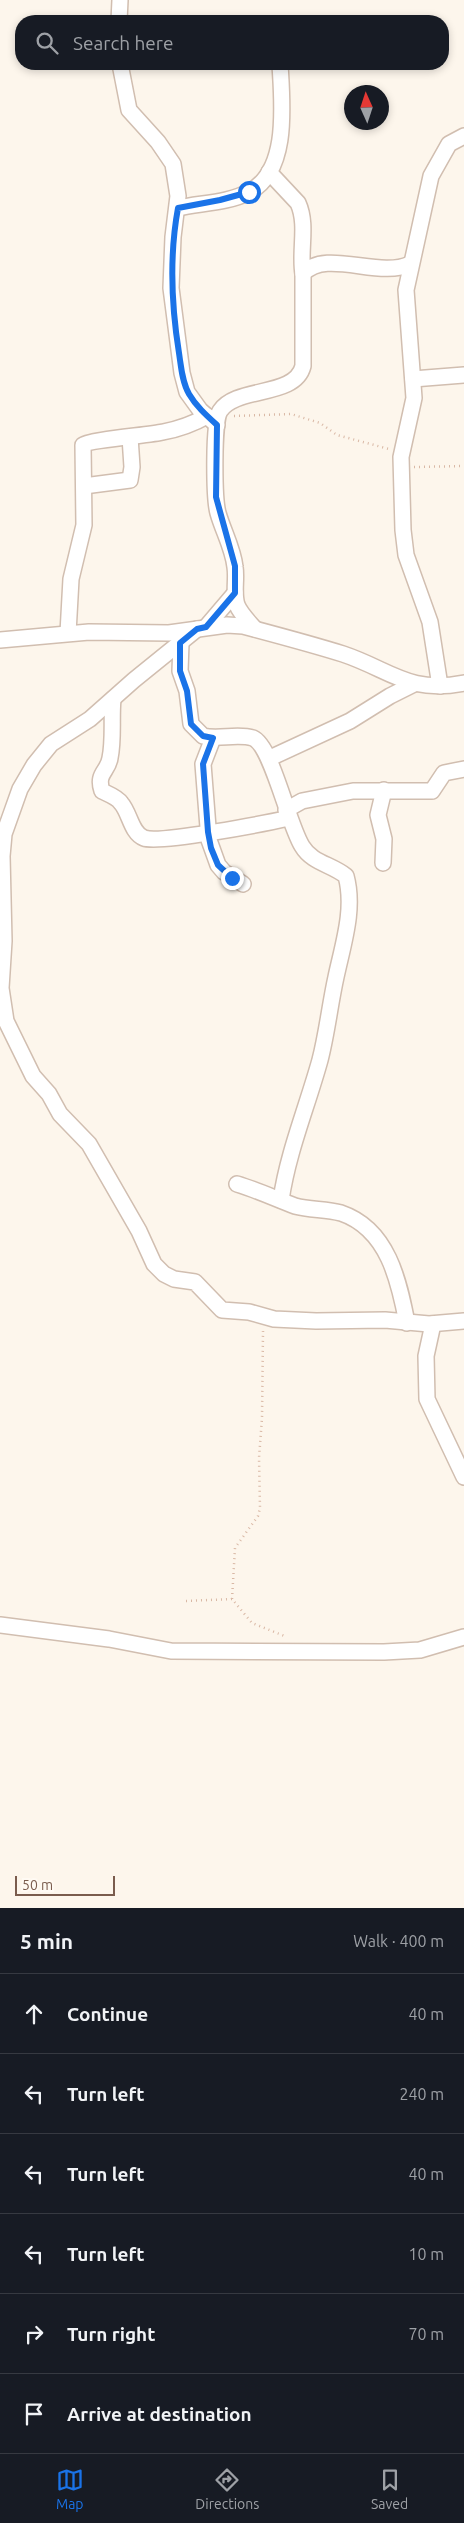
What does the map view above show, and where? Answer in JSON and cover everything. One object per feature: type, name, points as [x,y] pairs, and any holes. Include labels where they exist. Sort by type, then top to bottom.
[{"type":"street","points":[[119,15],[120,0]]},
{"type":"street","points":[[121,70],[129,110],[158,142],[173,164],[177,180],[178,208],[171,262],[173,319],[187,392],[214,419],[216,497],[235,566],[237,606],[255,629]]},
{"type":"street","points":[[178,208],[244,194],[258,186],[269,172],[279,151],[280,70]]},
{"type":"street","points":[[440,686],[430,622],[406,555],[401,503],[400,466],[414,398],[406,315],[406,290],[410,264],[431,176],[449,144],[464,136]]},
{"type":"street","points":[[68,634],[71,580],[84,525],[82,449],[85,442],[130,437],[181,428],[214,419],[223,408],[236,400],[284,385],[299,375],[303,366],[303,274],[300,253],[303,217],[298,203],[269,172]]},
{"type":"street","points":[[303,274],[312,267],[328,263],[394,269],[410,264]]},
{"type":"street","points":[[413,379],[464,375]]},
{"type":"street","points":[[84,486],[130,480],[132,467],[130,437]]},
{"type":"street","points":[[235,593],[201,628],[180,643],[90,719],[51,744],[34,765],[20,789],[4,834],[1,876],[4,942],[1,988],[6,1021],[33,1076],[50,1094],[60,1114],[89,1144],[139,1231],[154,1264],[164,1274],[174,1279],[195,1282],[222,1310],[249,1312],[262,1317],[337,1322],[385,1320],[433,1324],[464,1321]]},
{"type":"street","points":[[0,640],[115,631],[156,633],[227,624],[255,629],[346,655],[414,684],[440,686],[464,683]]},
{"type":"street","points":[[180,643],[180,671],[187,691],[191,724],[203,736],[213,738],[238,736],[254,738],[270,758],[287,814],[302,846],[311,857],[346,876],[350,899],[348,919],[320,1058],[300,1132],[291,1153],[281,1200]]},
{"type":"street","points":[[270,758],[350,721],[414,684]]},
{"type":"street","points":[[113,699],[110,757],[100,776],[102,791],[122,803],[134,829],[145,839],[208,832],[287,814],[302,801],[322,795],[384,790],[432,791],[444,773],[464,769]]},
{"type":"street","points":[[213,738],[203,764],[211,848],[218,865],[224,872],[243,884]]},
{"type":"street","points":[[383,863],[384,833],[378,815],[384,790]]},
{"type":"street","points":[[237,1184],[297,1206],[342,1214],[359,1223],[385,1249],[393,1265],[407,1323]]},
{"type":"street","points":[[433,1324],[426,1356],[426,1400],[464,1477]]},
{"type":"street","points":[[0,1625],[109,1639],[171,1651],[384,1652],[420,1650],[464,1637]]},
{"type":"path","points":[[214,419],[291,414],[315,421],[337,435],[402,451]]},
{"type":"path","points":[[400,466],[464,466]]},
{"type":"path","points":[[262,1317],[264,1332],[259,1458],[260,1508],[258,1516],[235,1548],[232,1599],[252,1622],[288,1637]]},
{"type":"path","points":[[186,1601],[232,1599]]},
{"type":"route","points":[[232,878],[218,865],[211,848],[204,798],[203,764],[204,757],[213,738],[203,736],[191,724],[187,691],[180,671],[180,643],[197,629],[206,627],[229,603],[235,593],[235,566],[218,511],[216,497],[215,454],[217,425],[200,410],[187,392],[182,374],[173,319],[171,262],[178,208],[249,192]]}]
